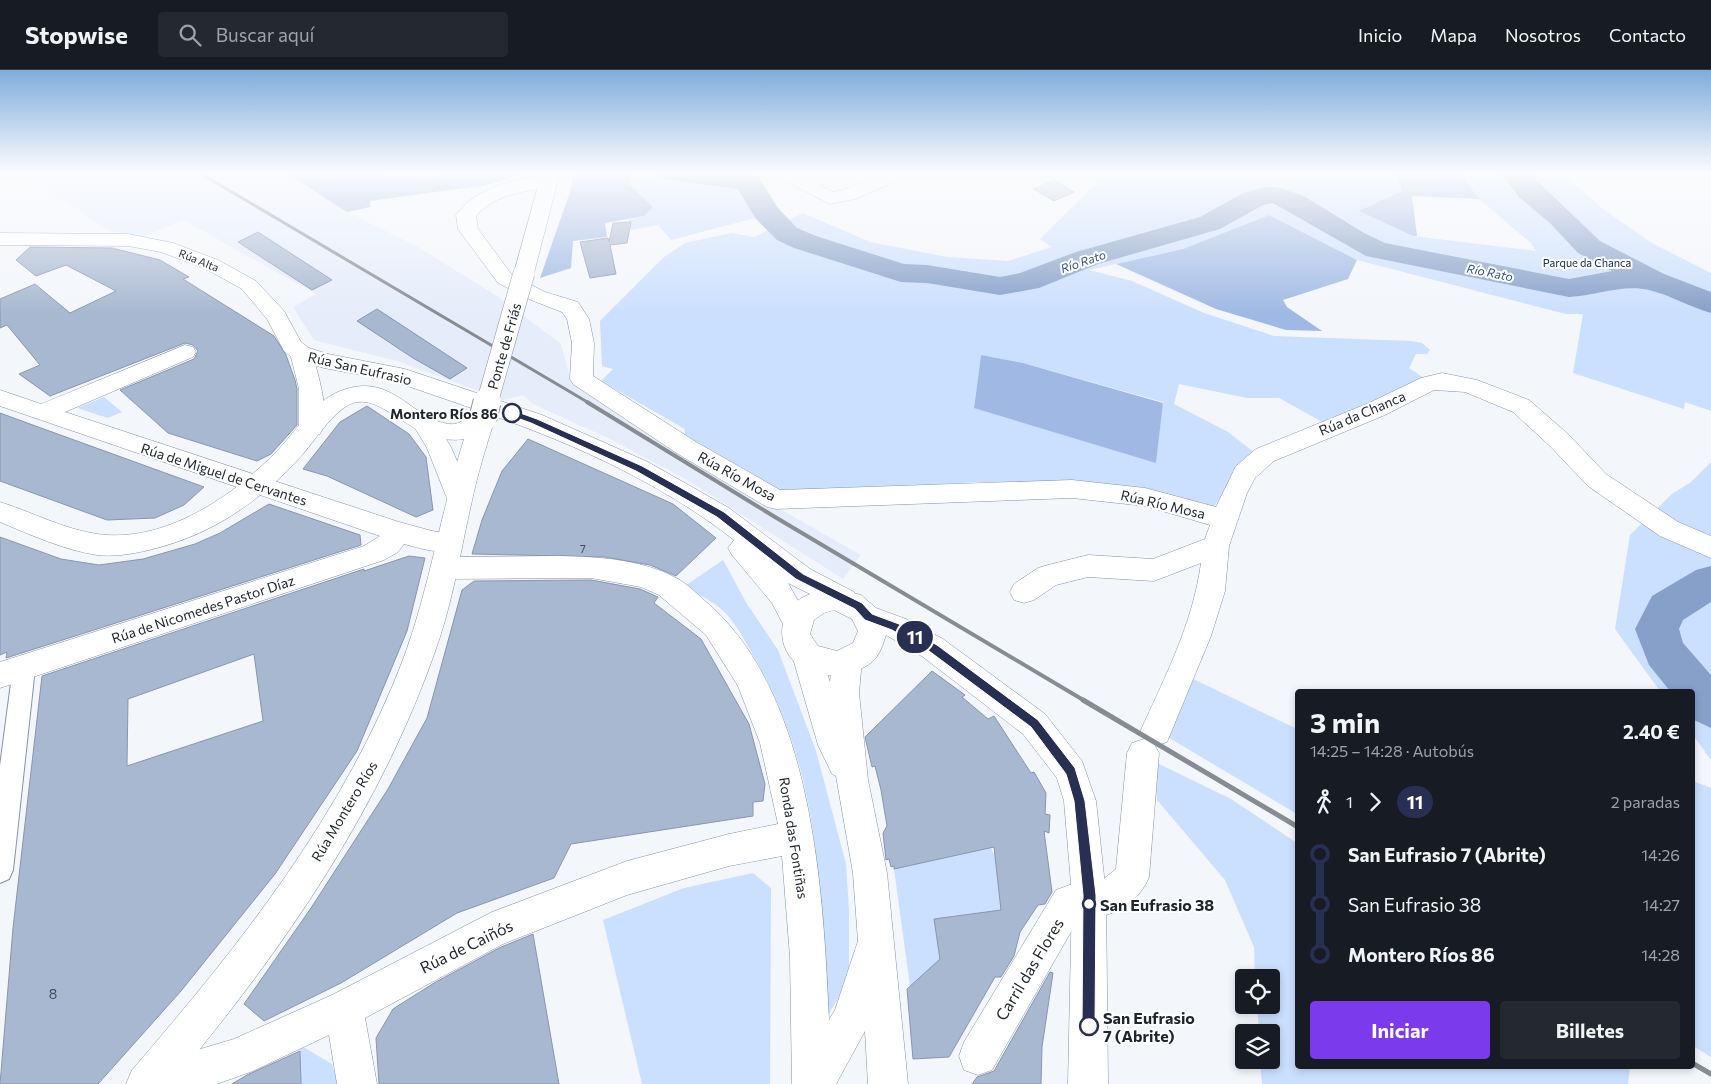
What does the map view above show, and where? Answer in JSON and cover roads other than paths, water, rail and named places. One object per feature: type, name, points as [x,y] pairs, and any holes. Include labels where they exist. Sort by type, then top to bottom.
[{"type":"street","name":"Rúa Río Mosa","points":[[467,219],[468,229],[538,296],[570,307],[578,319],[584,343],[581,379],[601,394],[687,448],[776,500],[1072,489],[1145,497],[1178,504],[1225,519]]},
{"type":"street","name":"Ponte de Friás","points":[[483,418],[515,276],[535,219]]},
{"type":"street","name":"Rúa Alta","points":[[0,239],[128,240],[186,253],[228,272],[248,285],[276,316],[292,346],[301,353]]},
{"type":"street","points":[[43,412],[184,352]]},
{"type":"street","points":[[301,353],[311,389],[311,428]]},
{"type":"street","name":"Rúa San Eufrasio","points":[[301,353],[324,361],[398,374],[534,421],[639,468],[694,500],[754,539],[800,576],[844,600]]},
{"type":"street","name":"Rúa da Chanca","points":[[1089,897],[1109,897],[1132,877],[1149,742],[1197,636],[1211,592],[1216,546],[1234,493],[1245,472],[1265,455],[1336,424],[1377,409],[1429,383],[1442,382],[1469,385],[1521,406],[1559,440],[1597,480],[1669,529],[1711,548]]},
{"type":"street","points":[[0,512],[90,543],[132,543],[165,536],[211,518],[231,507],[260,484],[335,404],[358,394],[366,394],[382,400],[425,425],[444,431],[459,432],[471,427],[483,418]]},
{"type":"street","name":"Rúa de Miguel de Cervantes","points":[[0,398],[221,474],[260,484],[396,531],[432,541],[447,555]]},
{"type":"street","name":"Rúa Montero Ríos","points":[[146,1084],[266,936],[351,802],[381,749],[400,706],[430,622],[447,555],[459,496],[483,418]]},
{"type":"street","points":[[425,425],[439,447],[459,496]]},
{"type":"street","name":"Rúa San Eufrasio","points":[[694,500],[768,577],[782,594],[796,622]]},
{"type":"street","name":"Rúa de Nicomedes Pastor Díaz","points":[[12,671],[374,553],[390,544],[395,538],[396,531]]},
{"type":"street","points":[[1024,592],[1048,576],[1088,566],[1154,570],[1216,546]]},
{"type":"street","name":"Ronda das Fontiñas","points":[[447,555],[594,567],[641,577],[668,586],[723,633],[750,675],[786,779],[803,877],[814,1084]]},
{"type":"street","points":[[946,660],[894,647],[826,662],[807,655],[796,640],[796,622],[800,615],[814,603],[824,600],[844,600],[858,606],[869,617],[917,638],[1034,724],[1071,772],[1080,801],[1089,897],[1088,1084]]},
{"type":"street","points":[[856,655],[872,634],[869,617]]},
{"type":"street","name":"Ronda das Fontiñas","points":[[807,655],[834,745],[852,780]]},
{"type":"street","name":"Ronda das Fontiñas","points":[[856,655],[844,693],[852,780],[870,872],[874,942],[888,1084]]},
{"type":"street","points":[[0,870],[12,671]]},
{"type":"street","name":"Rúa de Caiñós","points":[[146,1084],[195,1072],[239,1057],[345,1008],[492,930],[628,878],[729,850],[796,837]]},
{"type":"street","name":"Carril das Flores","points":[[978,1056],[1068,902],[1089,897]]},
{"type":"street","name":"Ronda das Fontiñas","points":[[814,1084],[851,1018],[874,942]]},
{"type":"street","points":[[345,1008],[347,1032],[357,1084]]},
{"type":"waterway","name":"Río Rato","points":[[772,219],[787,234],[805,242],[901,273],[927,274],[1000,286],[1028,281],[1052,270],[1087,258],[1210,223],[1217,219]]},
{"type":"waterway","name":"Río Rato","points":[[1322,219],[1354,239],[1377,250],[1569,288],[1589,287],[1597,282],[1617,280],[1653,281]]},
{"type":"waterway","points":[[1562,219],[1589,247],[1653,281]]},
{"type":"waterway","points":[[1653,281],[1711,303]]},
{"type":"waterway","points":[[1711,582],[1667,608],[1657,629],[1664,652],[1711,708]]},
{"type":"railway","points":[[278,219],[589,403]]},
{"type":"railway","points":[[587,402],[775,517],[1085,701]]},
{"type":"railway","points":[[1083,700],[1295,825]]},
{"type":"railway","points":[[1695,1065],[1711,1074]]},
{"type":"place","name":"Montero Ríos 86","points":[[512,413]]},
{"type":"place","name":"San Eufrasio 38","points":[[1089,904]]},
{"type":"place","name":"San Eufrasio 7 (Abrite)","points":[[1089,1026]]},
{"type":"park label","name":"Parque da Chanca","points":[[1587,262]]}]
